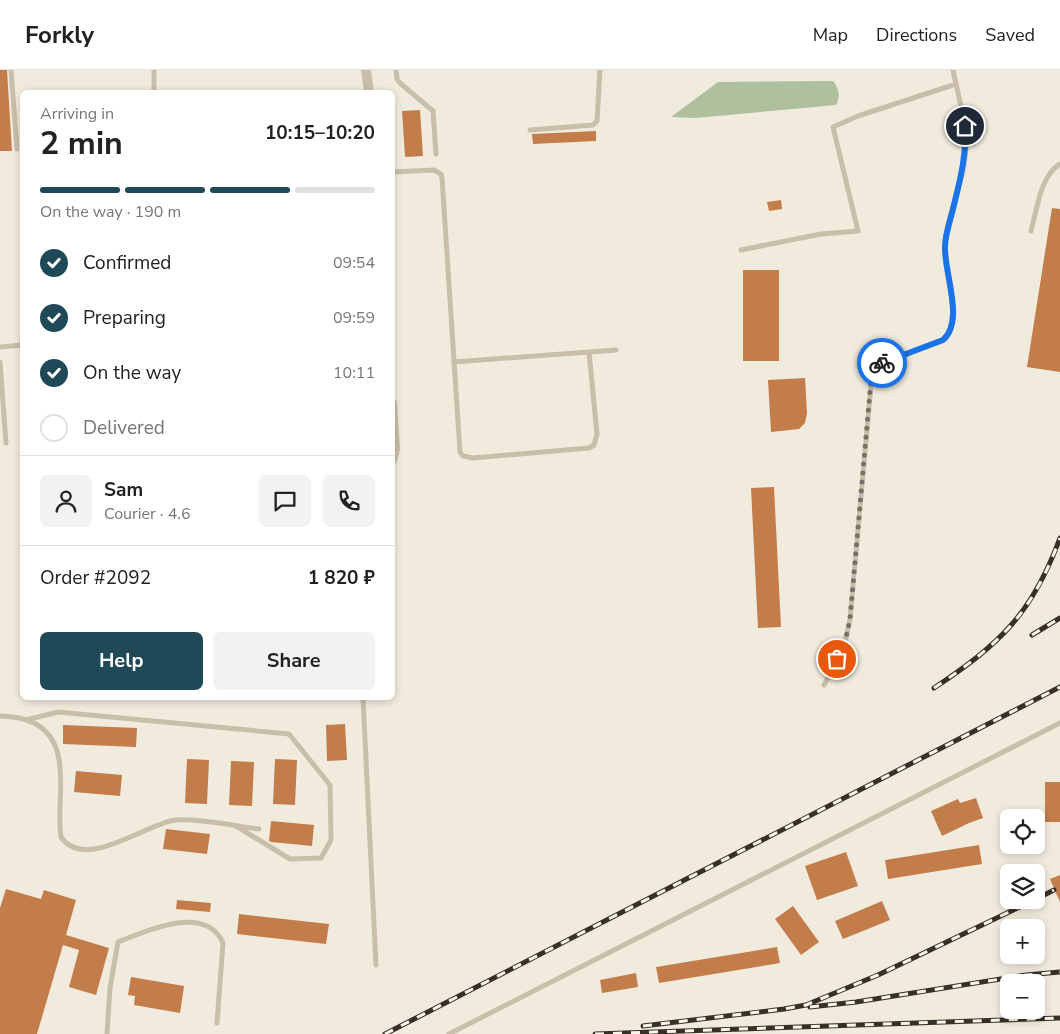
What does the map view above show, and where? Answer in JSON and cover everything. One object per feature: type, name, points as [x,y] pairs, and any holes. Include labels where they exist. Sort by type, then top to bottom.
[{"type":"street","points":[[366,70],[369,90]]},
{"type":"lane","points":[[11,70],[17,150]]},
{"type":"lane","points":[[154,70],[154,90]]},
{"type":"lane","points":[[396,70],[397,80],[433,111],[436,154]]},
{"type":"lane","points":[[530,130],[593,125],[597,120],[600,70]]},
{"type":"lane","points":[[824,685],[844,647],[850,619],[872,374],[879,365],[943,340],[949,335],[952,327],[952,309],[944,246],[964,161],[966,144],[965,126],[953,70]]},
{"type":"lane","points":[[740,250],[821,234],[858,231],[833,127],[858,116],[956,84]]},
{"type":"lane","points":[[1031,231],[1046,178],[1060,164]]},
{"type":"lane","points":[[395,172],[434,170],[441,174],[460,452],[463,456],[473,458],[590,448],[594,445],[597,434],[589,352]]},
{"type":"lane","points":[[0,346],[20,345]]},
{"type":"lane","points":[[454,362],[616,350]]},
{"type":"lane","points":[[0,362],[6,443]]},
{"type":"lane","points":[[363,700],[376,965]]},
{"type":"lane","points":[[26,720],[58,712],[289,734],[330,786],[331,840],[321,858],[290,859],[236,826]]},
{"type":"lane","points":[[0,716],[26,720],[39,726],[48,734],[54,744],[60,770],[61,837],[65,843],[75,848],[96,849],[112,845],[154,826],[176,820],[259,829]]},
{"type":"lane","points":[[449,1034],[1060,722]]},
{"type":"lane","points":[[107,1034],[110,988],[118,942],[160,926],[179,923],[205,925],[219,934],[223,943],[217,1023]]},
{"type":"green space","points":[[833,81],[839,92],[836,105],[696,118],[671,117],[718,82]]},
{"type":"building","points":[[0,70],[7,70],[12,151],[0,151]]},
{"type":"building","points":[[420,110],[423,156],[405,157],[402,111]]},
{"type":"building","points":[[596,131],[596,141],[533,144],[532,134]]},
{"type":"building","points":[[781,200],[782,209],[769,211],[767,202]]},
{"type":"building","points":[[1052,208],[1060,209],[1060,372],[1027,367]]},
{"type":"building","points":[[743,270],[779,270],[779,361],[743,361]]},
{"type":"building","points":[[880,346],[883,358],[870,360],[868,350]]},
{"type":"building","points":[[805,378],[807,413],[805,423],[799,429],[771,432],[768,380]]},
{"type":"building","points":[[774,487],[781,627],[758,628],[751,488]]},
{"type":"building","points":[[345,724],[347,760],[327,761],[326,725]]},
{"type":"building","points":[[63,725],[137,728],[136,747],[63,744]]},
{"type":"building","points":[[187,759],[209,760],[207,804],[185,803]]},
{"type":"building","points":[[275,759],[297,760],[295,805],[273,804]]},
{"type":"building","points":[[231,761],[254,762],[252,806],[229,805]]},
{"type":"building","points":[[76,771],[122,775],[120,796],[74,792]]},
{"type":"building","points":[[1045,782],[1060,782],[1060,822],[1045,822]]},
{"type":"building","points":[[976,798],[983,818],[942,836],[931,811],[958,799],[960,803]]},
{"type":"building","points":[[271,821],[314,825],[312,846],[269,841]]},
{"type":"building","points":[[166,829],[210,834],[207,854],[163,849]]},
{"type":"building","points":[[979,845],[982,864],[888,879],[885,860]]},
{"type":"building","points":[[846,852],[858,886],[817,900],[805,866]]},
{"type":"building","points":[[1060,875],[1060,902],[1050,879]]},
{"type":"building","points":[[6,889],[41,899],[44,890],[76,900],[66,935],[109,948],[96,995],[69,987],[79,950],[63,945],[37,1034],[0,1034],[0,908]]},
{"type":"building","points":[[177,900],[211,903],[210,912],[176,909]]},
{"type":"building","points":[[882,901],[890,920],[843,939],[835,921]]},
{"type":"building","points":[[793,906],[819,942],[801,955],[775,919]]},
{"type":"building","points":[[239,914],[329,924],[326,944],[237,934]]},
{"type":"building","points":[[777,947],[780,963],[659,983],[656,967]]},
{"type":"building","points":[[636,973],[638,987],[602,993],[600,980]]},
{"type":"building","points":[[131,977],[184,986],[180,1013],[134,1005],[135,996],[128,995]]},
{"type":"railway","points":[[934,688],[978,657],[1011,625],[1038,587],[1060,538]]},
{"type":"railway","points":[[1032,635],[1060,618]]},
{"type":"railway","points":[[385,1034],[1060,687]]},
{"type":"railway","points":[[1045,894],[1054,890]]},
{"type":"railway","points":[[643,1026],[806,1005],[878,975],[1015,909]]},
{"type":"railway","points":[[810,1007],[856,1002],[1026,975],[1060,972]]},
{"type":"railway","points":[[595,1034],[1060,1018]]},
{"type":"way so far","points":[[837,659],[844,647],[850,619],[871,380],[875,368],[882,363]]},
{"type":"route","points":[[882,363],[943,340],[949,335],[952,327],[953,319],[944,246],[964,161],[966,144],[965,126]]}]
